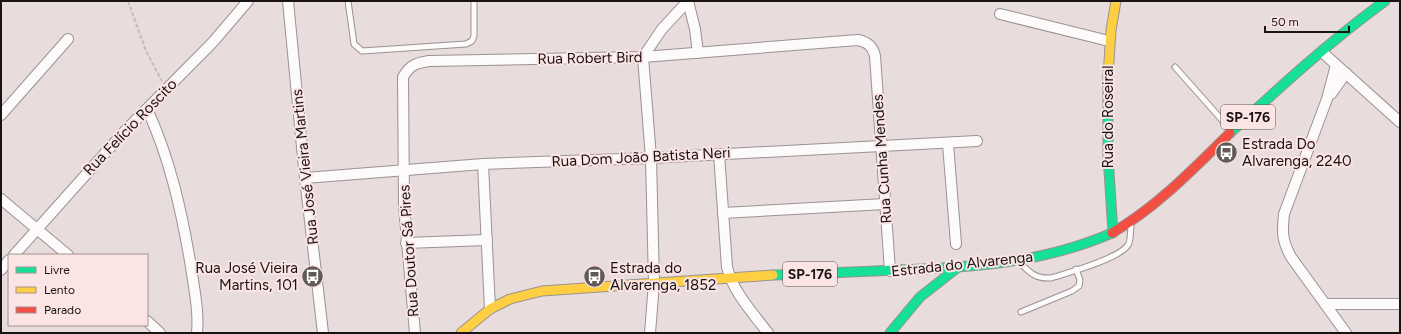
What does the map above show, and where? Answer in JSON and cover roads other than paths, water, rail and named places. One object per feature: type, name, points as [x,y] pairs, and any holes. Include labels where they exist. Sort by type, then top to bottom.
[{"type":"main road","name":"Rua do Roseiral","points":[[1113,233],[1108,170],[1109,41],[1116,1]]},
{"type":"main road","name":"Estrada do Alvarenga","points":[[461,333],[490,309],[510,299],[542,291],[730,277],[890,272],[957,268],[1017,260],[1086,245],[1113,233],[1131,222],[1161,199],[1275,91],[1358,21],[1385,1]]},
{"type":"main road","points":[[890,333],[898,320],[922,294],[937,281],[957,268]]},
{"type":"main road","points":[[922,294],[929,279],[928,269]]},
{"type":"street","name":"Rua Felício Roscito","points":[[15,254],[146,109],[209,46],[248,1]]},
{"type":"street","name":"Rua José Vieira Martins","points":[[288,1],[305,178],[323,333]]},
{"type":"street","points":[[650,333],[654,283],[651,158],[643,57],[662,29],[688,1],[695,28],[698,53]]},
{"type":"street","points":[[1000,14],[1109,41]]},
{"type":"street","points":[[1,115],[68,39]]},
{"type":"street","name":"Rua Robert Bird","points":[[405,169],[403,77],[408,69],[415,64],[429,61],[643,57],[858,40],[865,41],[871,47]]},
{"type":"street","name":"Rua Cunha Mendes","points":[[871,47],[875,56],[890,272]]},
{"type":"street","points":[[1322,52],[1400,122]]},
{"type":"street","points":[[1336,65],[1327,99],[1284,214],[1282,232],[1284,243],[1291,257],[1346,333]]},
{"type":"street","points":[[1327,99],[1346,73]]},
{"type":"street","points":[[146,109],[161,144],[181,214],[195,294],[198,316],[198,333]]},
{"type":"street","name":"Rua Dom João Batista Neri","points":[[305,178],[483,164],[651,158],[948,144],[977,141]]},
{"type":"street","points":[[948,144],[956,244]]},
{"type":"street","points":[[719,154],[727,267],[736,291],[768,333]]},
{"type":"street","points":[[483,164],[490,309]]},
{"type":"street","name":"Rua Doutor Sá Pires","points":[[405,169],[404,206],[406,243],[415,333]]},
{"type":"street","points":[[1,199],[67,254]]},
{"type":"street","points":[[723,213],[885,204]]},
{"type":"street","points":[[406,243],[487,240]]},
{"type":"street","points":[[1,270],[8,261]]},
{"type":"street","points":[[1325,304],[1400,304]]},
{"type":"street","points":[[148,322],[160,333]]},
{"type":"lane","points":[[348,1],[354,44],[362,51],[466,44],[472,41],[474,36],[474,1]]},
{"type":"lane","points":[[1175,67],[1232,132]]},
{"type":"lane","points":[[1017,260],[1030,273],[1040,278],[1050,278],[1113,256],[1124,250],[1129,244],[1131,222]]},
{"type":"lane","points":[[1022,312],[1072,291],[1079,286],[1080,280],[1076,269]]},
{"type":"place","name":"Estrada Do Alvarenga, 2240","points":[[1227,153]]},
{"type":"place","name":"Rua José Vieira Martins, 101","points":[[313,277]]},
{"type":"place","name":"Estrada do Alvarenga, 1852","points":[[594,277]]}]
